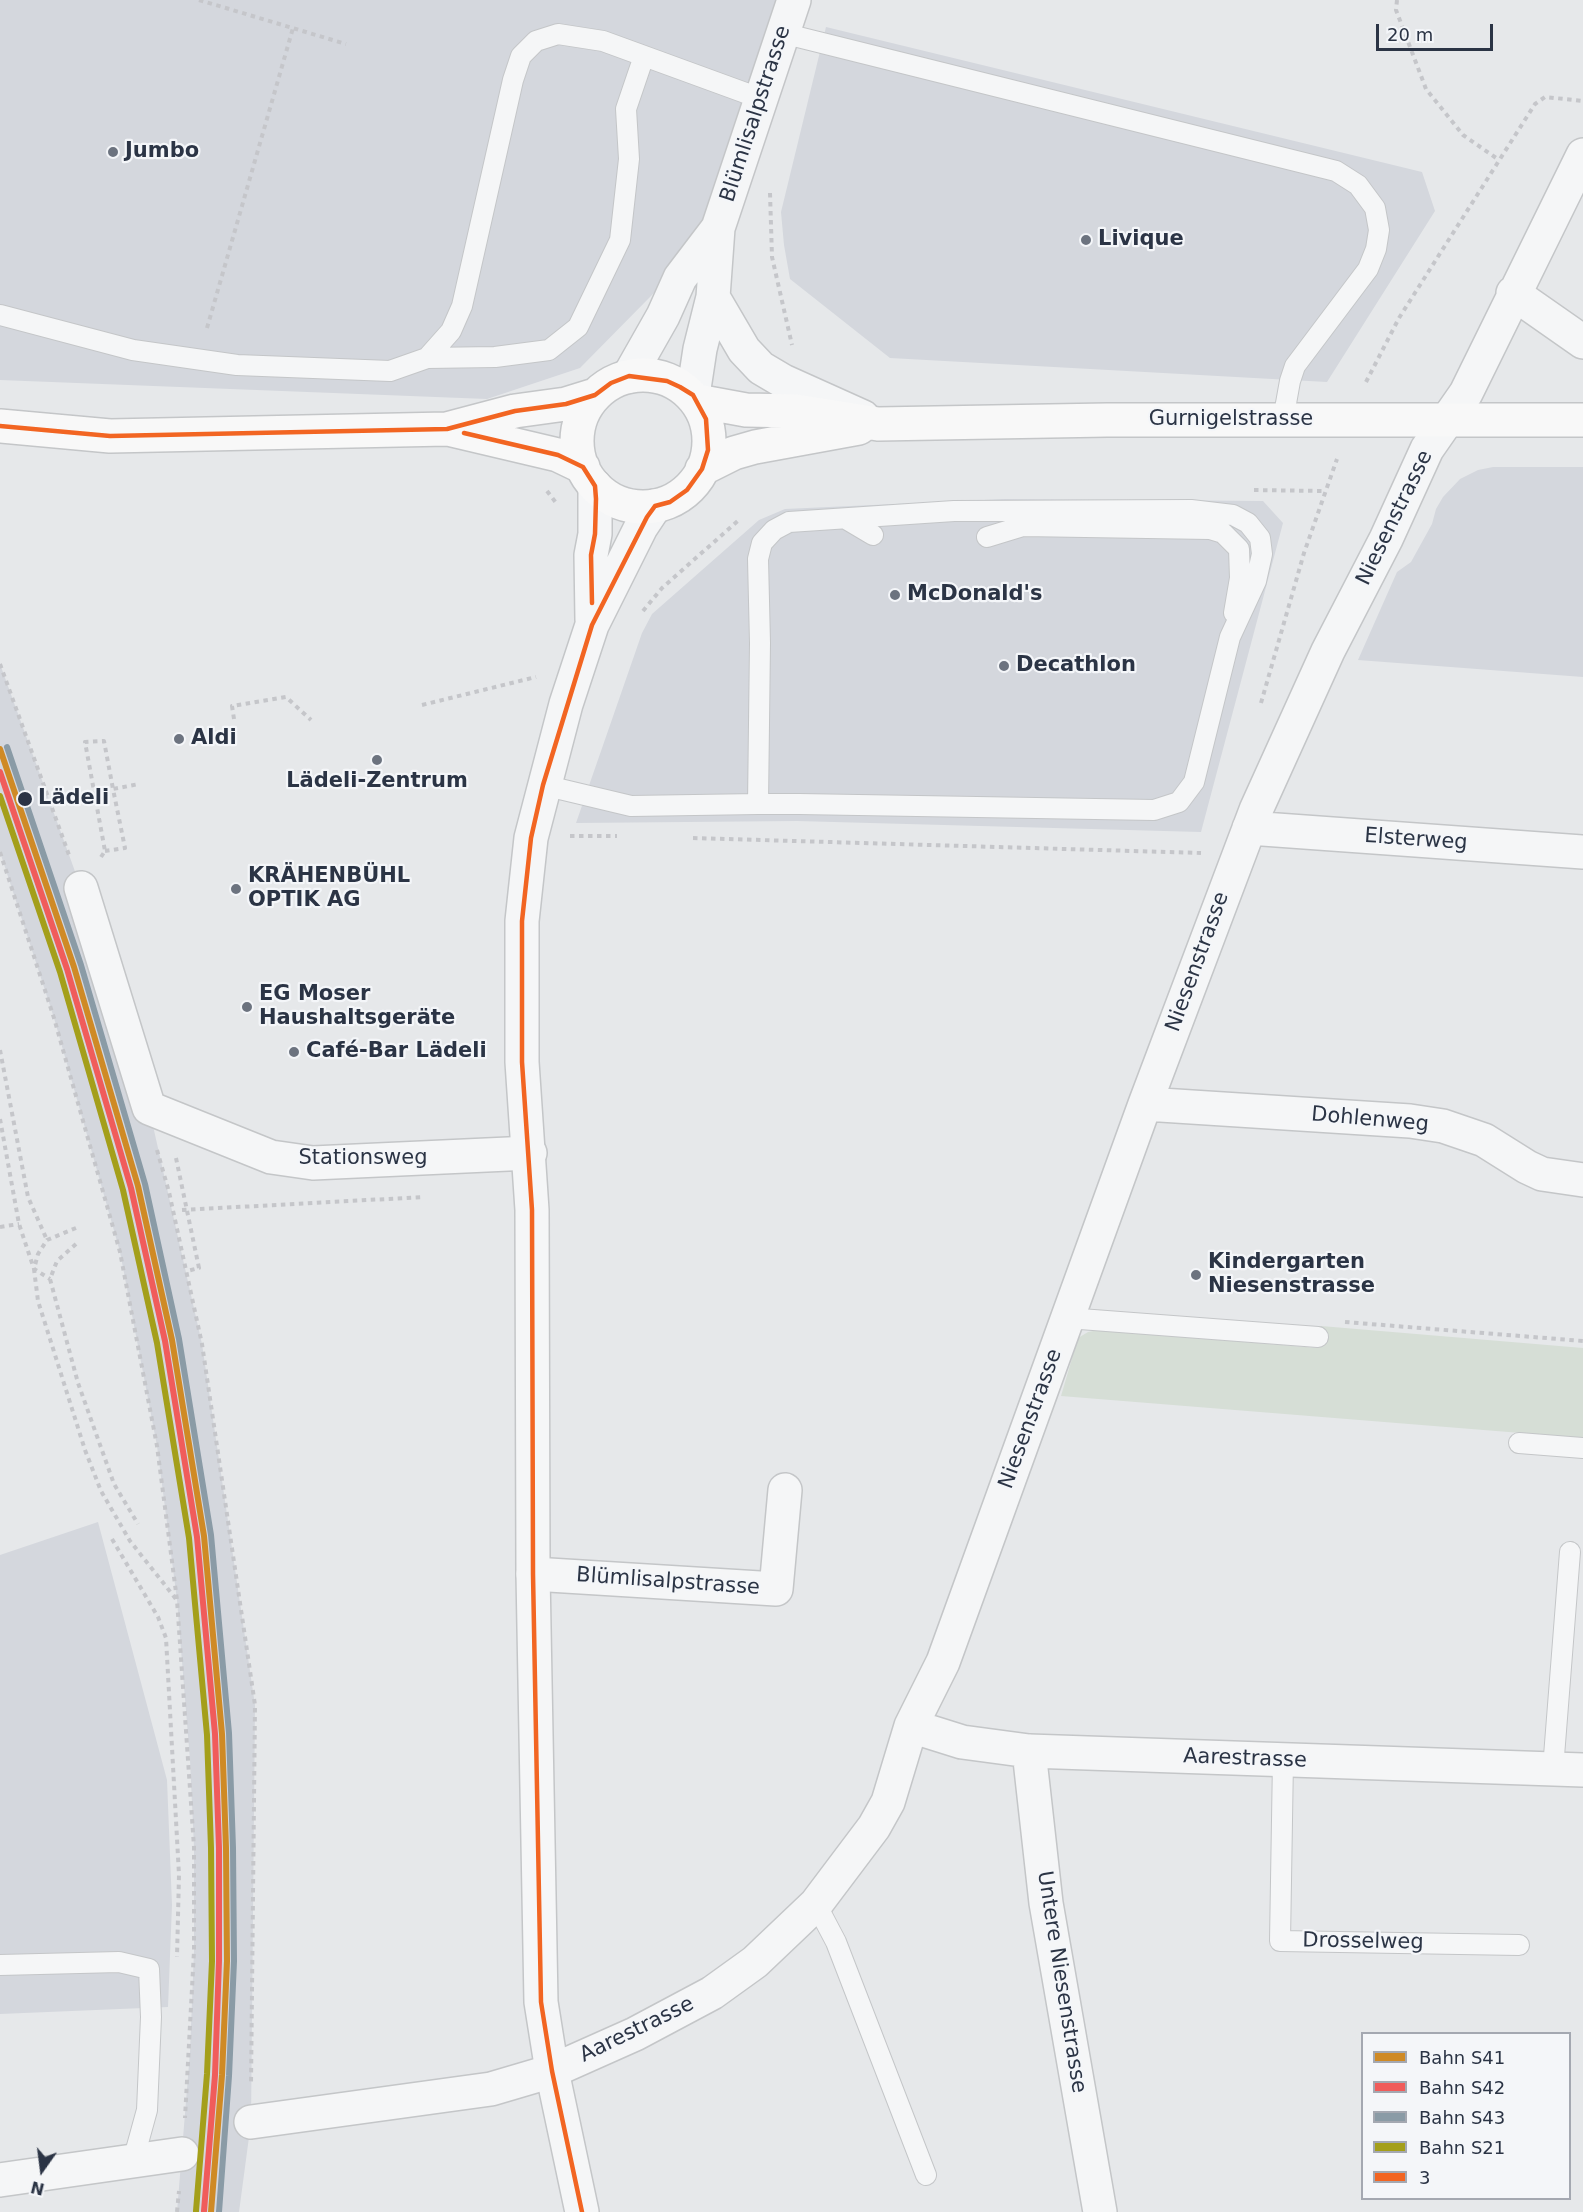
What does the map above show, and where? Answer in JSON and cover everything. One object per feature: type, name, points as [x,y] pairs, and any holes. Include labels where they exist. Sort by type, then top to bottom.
[{"type":"main road","points":[[0,426],[110,436],[447,429],[515,411],[566,404],[595,395],[611,383],[629,376],[667,381],[695,398],[706,418],[709,433],[702,469],[687,490],[670,502],[637,508],[622,504],[589,476],[558,455],[447,429]]},
{"type":"main road","points":[[589,476],[577,437],[581,418],[595,395]]},
{"type":"main road","name":"Gurnigelstrasse","points":[[695,398],[746,410],[796,411],[878,424]]},
{"type":"main road","name":"Gurnigelstrasse","points":[[702,469],[717,460],[755,447],[878,424],[1107,420],[1583,420]]},
{"type":"street","name":"Blümlisalpstrasse","points":[[695,398],[700,349],[713,297],[718,228],[794,0]]},
{"type":"street","name":"Niesenstrasse","points":[[888,1802],[911,1726],[943,1662],[1243,841],[1328,651],[1386,539],[1427,450],[1466,393],[1513,293],[1583,155]]},
{"type":"street","name":"Blümlisalpstrasse","points":[[629,376],[663,316],[680,278],[718,228]]},
{"type":"street","points":[[1513,293],[1583,342]]},
{"type":"street","points":[[713,297],[744,350],[761,368],[783,381],[878,424]]},
{"type":"street","points":[[589,476],[595,534],[591,555],[592,625]]},
{"type":"street","points":[[582,2212],[552,2071],[542,2002],[538,1923],[539,1820],[533,1574],[530,1153],[522,1062],[522,921],[531,838],[543,785],[578,668],[592,625],[641,527],[655,506]]},
{"type":"street","name":"Elsterweg","points":[[1243,841],[1583,852]]},
{"type":"street","points":[[81,888],[149,1108]]},
{"type":"street","name":"Dohlenweg","points":[[1145,1104],[1410,1121],[1443,1126],[1484,1140],[1542,1174],[1583,1180]]},
{"type":"street","name":"Stationsweg","points":[[149,1108],[271,1157],[314,1163],[530,1153]]},
{"type":"street","name":"Blümlisalpstrasse","points":[[533,1574],[776,1589],[785,1490]]},
{"type":"street","name":"Aarestrasse","points":[[911,1726],[962,1742],[1029,1751],[1568,1770]]},
{"type":"street","name":"Untere Niesenstrasse","points":[[1029,1751],[1046,1903],[1100,2212]]},
{"type":"street","name":"Aarestrasse","points":[[251,2122],[491,2089],[552,2071],[635,2034],[712,1993],[755,1962],[816,1904],[874,1827],[888,1802]]},
{"type":"street","points":[[0,2180],[183,2154]]},
{"type":"lane","points":[[782,33],[1336,171],[1358,185],[1375,208],[1379,230],[1376,249],[1368,269],[1296,366],[1290,381],[1283,420]]},
{"type":"lane","points":[[427,358],[452,332],[462,306],[513,80],[521,56],[536,41],[558,34],[593,38],[762,99]]},
{"type":"lane","points":[[0,315],[133,350],[237,365],[390,371],[427,358],[495,357],[549,350],[578,327],[620,240],[629,159],[626,108],[645,56]]},
{"type":"lane","points":[[758,804],[760,624],[758,559],[762,543],[774,530],[789,522],[993,510],[1191,510],[1233,515],[1248,523],[1260,538],[1262,554],[1256,581],[1230,637]]},
{"type":"lane","points":[[846,519],[873,535]]},
{"type":"lane","points":[[543,785],[631,806],[758,804],[1154,810],[1179,802],[1194,782],[1230,637],[1240,557],[1233,540],[1223,533],[1191,526],[1023,526],[987,537]]},
{"type":"lane","points":[[1067,1318],[1309,1336]]},
{"type":"lane","points":[[1519,1443],[1583,1448]]},
{"type":"lane","points":[[1568,1770],[1570,1552]]},
{"type":"lane","name":"Drosselweg","points":[[1283,1760],[1280,1941],[1519,1945]]},
{"type":"lane","points":[[816,1904],[836,1942],[926,2175]]},
{"type":"lane","points":[[0,1965],[119,1962],[149,1969],[151,2017],[147,2110],[133,2161]]},
{"type":"path","points":[[199,0],[346,44]]},
{"type":"path","points":[[1397,0],[1396,10],[1426,89],[1463,135],[1499,160]]},
{"type":"path","points":[[207,328],[293,28]]},
{"type":"path","points":[[1365,386],[1399,318],[1535,104],[1545,97],[1552,96],[1583,101]]},
{"type":"path","points":[[748,139],[766,175],[771,196],[772,257],[789,321],[793,351]]},
{"type":"path","points":[[1261,704],[1304,553],[1337,459]]},
{"type":"path","points":[[538,486],[546,491],[561,514]]},
{"type":"path","points":[[0,664],[81,888]]},
{"type":"path","points":[[422,705],[497,685],[578,668]]},
{"type":"path","points":[[234,719],[232,706],[286,697],[311,720]]},
{"type":"path","points":[[104,741],[113,789],[125,848],[105,851],[85,742],[104,741]]},
{"type":"path","points":[[113,789],[139,784]]},
{"type":"path","points":[[531,838],[629,836]]},
{"type":"path","points":[[689,838],[1243,841]]},
{"type":"path","points":[[0,852],[54,1018],[120,1252],[157,1446],[177,1600],[194,1847],[194,1951],[183,2154]]},
{"type":"path","points":[[0,1050],[28,1197],[48,1240]]},
{"type":"path","points":[[149,1108],[202,1344],[255,1706],[251,2122]]},
{"type":"path","points":[[0,1119],[19,1224],[34,1269],[38,1301],[85,1450],[101,1491],[130,1541],[177,1600]]},
{"type":"path","points":[[175,1154],[184,1210],[199,1268],[187,1271]]},
{"type":"path","points":[[0,1227],[19,1224]]},
{"type":"path","points":[[34,1269],[38,1254],[48,1240],[76,1228]]},
{"type":"path","points":[[76,1244],[57,1260],[50,1279],[78,1383],[114,1484],[138,1524]]},
{"type":"path","points":[[34,1269],[50,1279]]},
{"type":"path","points":[[1309,1336],[1316,1320],[1583,1341]]},
{"type":"path","points":[[112,1539],[158,1617],[166,1638],[178,1875],[177,1966]]},
{"type":"shaded area","points":[[0,0],[794,0],[718,228],[580,368],[487,399],[0,380]]},
{"type":"shaded area","points":[[826,27],[1422,172],[1435,211],[1327,382],[890,358],[790,279],[781,212]]},
{"type":"shaded area","points":[[1493,467],[1583,467],[1583,677],[1358,660],[1397,572],[1411,562],[1432,524],[1436,509],[1443,497],[1460,479],[1478,470]]},
{"type":"shaded area","points":[[1005,499],[1263,501],[1283,523],[1201,832],[797,821],[576,823],[642,633],[652,614],[759,520],[785,509]]},
{"type":"shaded area","points":[[0,664],[81,888],[149,1108],[202,1344],[255,1705],[251,2122],[239,2212],[177,2212],[190,2052],[194,1951],[194,1847],[190,1760],[177,1600],[157,1446],[120,1252],[54,1018],[0,852]]},
{"type":"shaded area","points":[[1321,1326],[1583,1348],[1583,1438],[1061,1396],[1078,1338],[1088,1332],[1098,1330],[1318,1348]]},
{"type":"shaded area","points":[[98,1522],[167,1780],[172,1905],[168,2007],[0,2014],[0,1555]]},
{"type":"rail line","name":"S43","points":[[7,747],[81,965],[145,1184],[179,1339],[211,1535],[229,1733],[233,1848],[234,1961],[229,2076],[219,2212]]},
{"type":"rail line","name":"S41","points":[[0,749],[74,967],[138,1186],[172,1340],[204,1536],[222,1734],[226,1848],[227,1961],[222,2075],[211,2212]]},
{"type":"rail line","name":"S42","points":[[0,772],[67,969],[131,1188],[165,1341],[197,1537],[215,1734],[219,1848],[219,1961],[215,2075],[204,2211]]},
{"type":"rail line","name":"S21","points":[[0,796],[60,972],[123,1190],[157,1343],[189,1538],[207,1735],[211,1848],[212,1961],[207,2074],[196,2211]]},
{"type":"transit line","name":"3","points":[[0,426],[110,436],[447,429],[515,411],[566,404],[595,395],[611,383],[629,376],[667,381],[680,387],[693,395],[706,419],[708,450],[702,469],[687,490],[670,502],[655,506],[647,517],[592,625],[543,785],[531,838],[522,921],[522,1062],[532,1210],[533,1574],[541,2002],[552,2071],[582,2212]]},
{"type":"transit line","name":"3","points":[[464,433],[558,455],[583,467],[595,486],[596,499],[595,534],[591,555],[592,603]]},
{"type":"place","name":"Jumbo","points":[[113,152]]},
{"type":"place","name":"Livique","points":[[1086,240]]},
{"type":"place","name":"McDonald's","points":[[895,595]]},
{"type":"place","name":"Decathlon","points":[[1004,666]]},
{"type":"place","name":"Aldi","points":[[179,739]]},
{"type":"place","name":"Lädeli-Zentrum","points":[[377,760]]},
{"type":"place","name":"Lädeli","points":[[25,799]]},
{"type":"place","name":"KRÄHENBÜHL OPTIK AG","points":[[236,889]]},
{"type":"place","name":"EG Moser Haushaltsgeräte","points":[[247,1007]]},
{"type":"place","name":"Café-Bar Lädeli","points":[[294,1052]]},
{"type":"place","name":"Kindergarten Niesenstrasse","points":[[1196,1275]]}]
